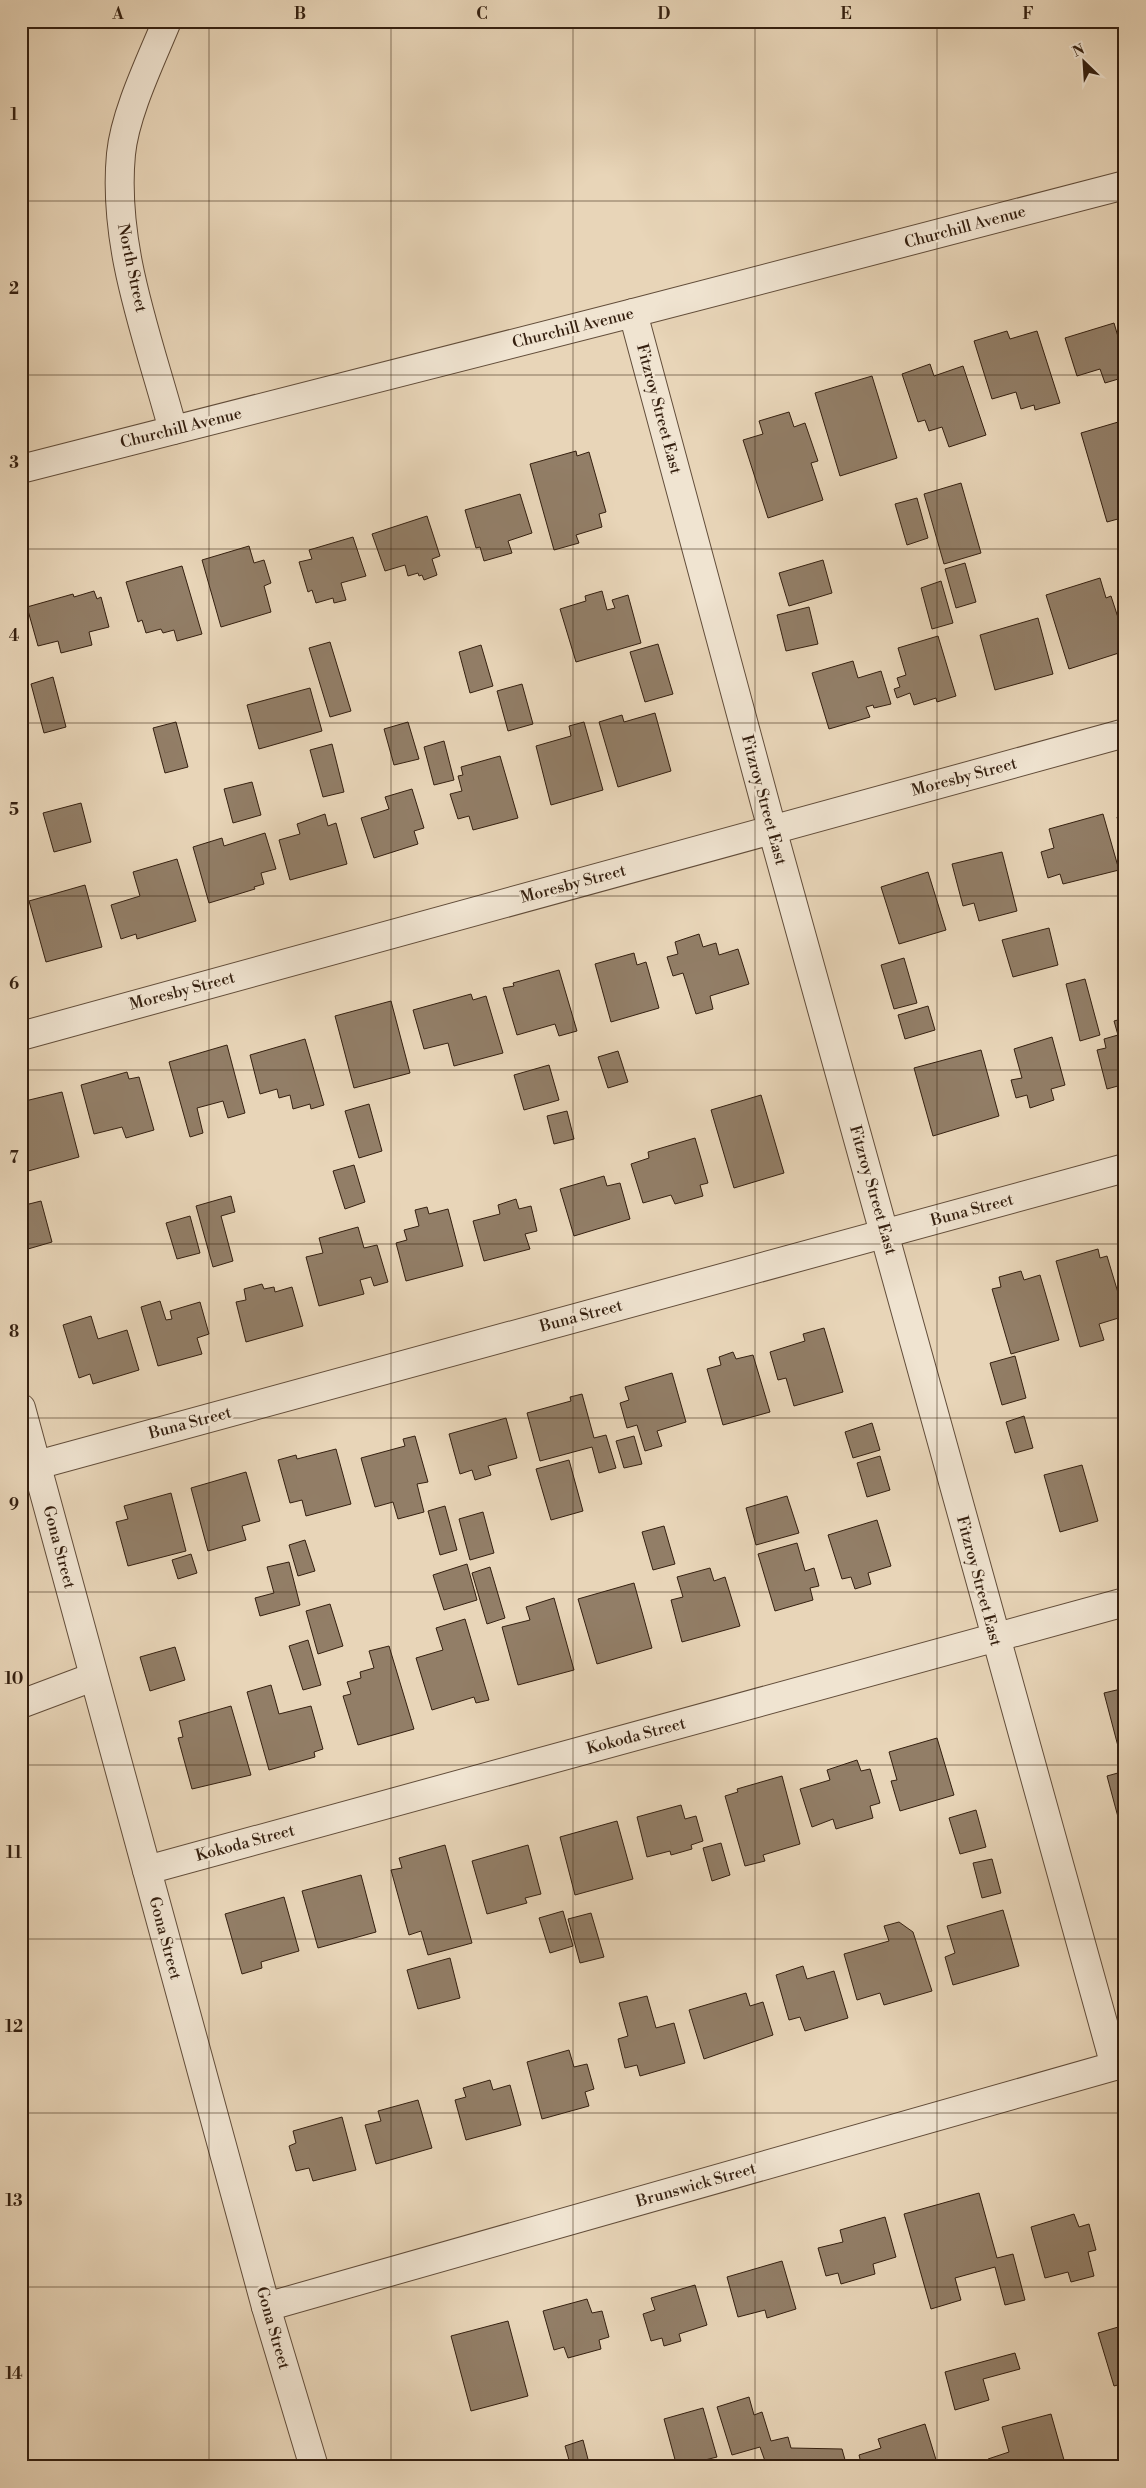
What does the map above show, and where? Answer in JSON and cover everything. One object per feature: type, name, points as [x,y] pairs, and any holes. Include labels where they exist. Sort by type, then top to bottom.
[{"type":"street","name":"North Street","points":[[167,21],[127,127],[121,153],[120,211],[128,264],[173,430]]},
{"type":"street","name":"Churchill Avenue","points":[[21,469],[633,314],[1125,185]]},
{"type":"street","name":"Fitzroy Street East","points":[[633,314],[772,829],[995,1637],[1120,2064]]},
{"type":"street","name":"Moresby Street","points":[[21,1036],[1125,733]]},
{"type":"street","name":"Buna Street","points":[[37,1465],[1125,1168]]},
{"type":"street","name":"Gona Street","points":[[21,1408],[266,2307],[314,2467]]},
{"type":"street","name":"Kokoda Street","points":[[147,1870],[1125,1602]]},
{"type":"street","points":[[21,1704],[93,1676]]},
{"type":"street","name":"Brunswick Street","points":[[266,2307],[1120,2064]]},
{"type":"building","points":[[1114,323],[1119,340],[1125,339],[1125,377],[1105,383],[1100,369],[1077,376],[1065,338]]},
{"type":"building","points":[[1007,331],[1010,339],[1037,331],[1060,403],[1035,410],[1034,405],[1021,409],[1016,392],[992,399],[974,341]]},
{"type":"building","points":[[930,364],[934,376],[963,366],[986,435],[949,447],[942,427],[929,431],[925,420],[918,422],[902,374]]},
{"type":"building","points":[[872,376],[897,458],[840,476],[815,393]]},
{"type":"building","points":[[789,412],[794,427],[805,423],[818,461],[811,463],[823,500],[768,518],[743,440],[763,434],[759,421]]},
{"type":"building","points":[[1125,420],[1125,517],[1107,522],[1081,433]]},
{"type":"building","points":[[576,451],[577,456],[589,452],[606,512],[599,514],[602,527],[576,535],[579,543],[554,550],[530,464]]},
{"type":"building","points":[[961,483],[981,553],[944,564],[924,494]]},
{"type":"building","points":[[520,494],[532,533],[508,541],[512,553],[484,561],[480,547],[476,548],[465,510]]},
{"type":"building","points":[[917,498],[928,538],[907,545],[895,504]]},
{"type":"building","points":[[427,516],[440,556],[432,559],[437,575],[424,580],[422,575],[419,576],[418,573],[408,576],[405,565],[385,571],[372,534]]},
{"type":"building","points":[[353,537],[366,576],[341,583],[346,600],[334,603],[333,598],[316,603],[312,590],[308,592],[299,562],[312,559],[309,550]]},
{"type":"building","points":[[249,546],[254,563],[264,560],[271,583],[264,586],[271,612],[221,627],[202,560]]},
{"type":"building","points":[[823,560],[832,593],[789,606],[779,573]]},
{"type":"building","points":[[965,563],[976,602],[956,608],[945,569]]},
{"type":"building","points":[[182,566],[202,634],[177,641],[174,630],[163,633],[161,629],[146,633],[142,620],[138,622],[126,582]]},
{"type":"building","points":[[1100,578],[1106,598],[1111,596],[1125,639],[1125,651],[1069,669],[1046,595]]},
{"type":"building","points":[[941,581],[953,623],[932,629],[921,588]]},
{"type":"building","points":[[94,591],[97,599],[101,597],[109,627],[89,632],[92,645],[61,653],[58,641],[38,646],[27,607],[73,594],[74,597]]},
{"type":"building","points":[[602,591],[607,610],[615,608],[612,600],[628,595],[641,643],[576,662],[560,609],[586,601],[585,596]]},
{"type":"building","points":[[809,607],[818,644],[786,651],[777,615]]},
{"type":"building","points":[[1038,618],[1053,674],[995,690],[980,635]]},
{"type":"building","points":[[938,636],[956,696],[937,702],[936,698],[914,705],[910,693],[897,698],[894,689],[900,687],[897,678],[906,675],[898,648]]},
{"type":"building","points":[[330,642],[351,711],[330,717],[309,648]]},
{"type":"building","points":[[658,644],[673,694],[645,702],[630,652]]},
{"type":"building","points":[[481,645],[493,686],[470,693],[459,652]]},
{"type":"building","points":[[853,661],[858,678],[881,671],[891,704],[874,708],[873,705],[866,707],[870,717],[829,729],[812,673]]},
{"type":"building","points":[[53,677],[66,727],[44,733],[31,684]]},
{"type":"building","points":[[522,684],[533,724],[508,731],[497,691]]},
{"type":"building","points":[[310,688],[322,731],[259,749],[247,705]]},
{"type":"building","points":[[655,713],[671,771],[618,787],[599,722],[622,715],[624,722]]},
{"type":"building","points":[[176,722],[188,767],[165,773],[153,728]]},
{"type":"building","points":[[408,722],[419,759],[394,765],[384,729]]},
{"type":"building","points":[[584,722],[603,790],[551,805],[536,746],[571,736],[569,726]]},
{"type":"building","points":[[444,741],[454,780],[434,785],[424,747]]},
{"type":"building","points":[[332,744],[344,792],[323,797],[310,750]]},
{"type":"building","points":[[500,756],[518,818],[473,830],[469,816],[458,819],[450,794],[462,791],[458,776],[463,775],[461,767]]},
{"type":"building","points":[[252,782],[261,815],[233,823],[224,789]]},
{"type":"building","points":[[412,789],[424,828],[414,831],[418,844],[374,858],[361,818],[389,809],[385,797]]},
{"type":"building","points":[[81,803],[91,842],[54,852],[43,813]]},
{"type":"building","points":[[325,814],[328,826],[336,823],[347,864],[290,880],[279,840],[300,834],[297,824]]},
{"type":"building","points":[[1103,814],[1119,870],[1063,884],[1060,874],[1048,878],[1041,852],[1054,848],[1049,829]]},
{"type":"building","points":[[1125,815],[1125,848],[1117,817]]},
{"type":"building","points":[[265,833],[276,869],[261,873],[264,884],[254,887],[255,889],[209,903],[193,847],[222,838],[224,846]]},
{"type":"building","points":[[1002,852],[1017,911],[979,921],[974,903],[963,906],[952,864]]},
{"type":"building","points":[[177,859],[196,921],[137,939],[136,934],[121,939],[111,905],[140,896],[133,872]]},
{"type":"building","points":[[928,872],[946,930],[899,944],[881,887]]},
{"type":"building","points":[[85,885],[102,947],[46,962],[29,901]]},
{"type":"building","points":[[1049,928],[1058,965],[1013,977],[1002,940]]},
{"type":"building","points":[[699,934],[703,947],[716,943],[719,955],[738,949],[749,984],[710,996],[713,1009],[696,1014],[683,973],[673,976],[667,957],[678,954],[675,942]]},
{"type":"building","points":[[634,953],[637,965],[646,962],[659,1008],[611,1022],[595,964]]},
{"type":"building","points":[[904,958],[917,1003],[894,1009],[881,965]]},
{"type":"building","points":[[559,970],[577,1031],[559,1036],[555,1024],[517,1035],[503,988],[514,986],[513,983]]},
{"type":"building","points":[[1085,979],[1100,1035],[1080,1041],[1066,984]]},
{"type":"building","points":[[471,994],[473,1000],[486,996],[503,1053],[454,1066],[448,1043],[424,1049],[413,1010]]},
{"type":"building","points":[[391,1001],[410,1073],[354,1088],[335,1016]]},
{"type":"building","points":[[928,1006],[935,1030],[905,1039],[898,1015]]},
{"type":"building","points":[[1125,1018],[1125,1084],[1107,1089],[1097,1050],[1106,1048],[1104,1039],[1118,1035],[1114,1021]]},
{"type":"building","points":[[1052,1037],[1065,1085],[1051,1089],[1054,1100],[1030,1108],[1027,1095],[1016,1098],[1011,1080],[1022,1078],[1014,1049]]},
{"type":"building","points":[[305,1039],[324,1105],[311,1109],[310,1104],[293,1109],[290,1095],[279,1098],[277,1089],[260,1094],[250,1055]]},
{"type":"building","points":[[227,1045],[245,1113],[228,1118],[223,1101],[197,1108],[203,1133],[190,1137],[169,1062]]},
{"type":"building","points":[[981,1050],[999,1116],[933,1136],[914,1068]]},
{"type":"building","points":[[618,1051],[628,1082],[608,1088],[598,1057]]},
{"type":"building","points":[[549,1065],[559,1100],[524,1110],[514,1075]]},
{"type":"building","points":[[127,1072],[129,1079],[139,1077],[154,1130],[126,1138],[122,1127],[94,1134],[81,1085]]},
{"type":"building","points":[[62,1092],[79,1157],[21,1173],[21,1102]]},
{"type":"building","points":[[761,1095],[784,1173],[734,1188],[711,1110]]},
{"type":"building","points":[[369,1104],[382,1151],[359,1158],[345,1111]]},
{"type":"building","points":[[567,1111],[574,1139],[554,1144],[547,1116]]},
{"type":"building","points":[[695,1138],[708,1183],[700,1185],[703,1196],[675,1204],[671,1195],[643,1203],[631,1164],[649,1158],[648,1152]]},
{"type":"building","points":[[354,1165],[365,1202],[345,1209],[333,1171]]},
{"type":"building","points":[[604,1176],[607,1186],[620,1183],[630,1219],[574,1236],[560,1189]]},
{"type":"building","points":[[231,1196],[235,1212],[221,1216],[233,1261],[213,1267],[196,1206]]},
{"type":"building","points":[[516,1199],[519,1209],[531,1206],[537,1231],[525,1234],[530,1249],[484,1261],[473,1221],[500,1214],[498,1205]]},
{"type":"building","points":[[41,1201],[52,1242],[28,1249],[21,1223],[21,1206]]},
{"type":"building","points":[[427,1207],[429,1214],[448,1209],[463,1266],[406,1281],[396,1243],[407,1240],[404,1230],[419,1226],[415,1210]]},
{"type":"building","points":[[190,1216],[200,1253],[177,1259],[166,1223]]},
{"type":"building","points":[[358,1227],[364,1248],[377,1245],[388,1282],[374,1286],[371,1277],[360,1280],[364,1294],[319,1306],[306,1257],[323,1253],[319,1238]]},
{"type":"building","points":[[1098,1249],[1100,1258],[1107,1256],[1125,1316],[1099,1324],[1104,1340],[1080,1347],[1056,1261]]},
{"type":"building","points":[[1021,1271],[1024,1280],[1040,1275],[1059,1340],[1011,1354],[992,1289],[1001,1287],[999,1277]]},
{"type":"building","points":[[262,1284],[264,1289],[274,1287],[275,1292],[292,1287],[303,1326],[246,1342],[236,1302],[246,1300],[244,1289]]},
{"type":"building","points":[[160,1301],[166,1320],[172,1319],[170,1311],[200,1302],[209,1334],[197,1338],[202,1354],[158,1366],[141,1307]]},
{"type":"building","points":[[91,1316],[98,1339],[127,1330],[139,1370],[93,1384],[90,1374],[79,1378],[63,1325]]},
{"type":"building","points":[[824,1328],[843,1392],[794,1406],[786,1378],[778,1380],[770,1352],[805,1341],[803,1334]]},
{"type":"building","points":[[733,1352],[736,1359],[753,1355],[770,1412],[723,1425],[707,1369],[721,1365],[719,1357]]},
{"type":"building","points":[[1015,1356],[1026,1398],[1002,1405],[990,1363]]},
{"type":"building","points":[[672,1373],[686,1422],[657,1431],[662,1446],[645,1451],[637,1425],[627,1428],[620,1403],[629,1400],[625,1387]]},
{"type":"building","points":[[582,1394],[594,1438],[606,1435],[616,1468],[599,1473],[592,1447],[540,1461],[527,1413],[571,1401],[570,1397]]},
{"type":"building","points":[[1024,1416],[1033,1448],[1015,1453],[1006,1422]]},
{"type":"building","points":[[506,1418],[517,1458],[488,1466],[491,1475],[475,1480],[472,1470],[460,1474],[449,1434]]},
{"type":"building","points":[[872,1423],[880,1450],[853,1458],[845,1432]]},
{"type":"building","points":[[415,1436],[428,1482],[417,1484],[424,1512],[398,1519],[393,1502],[375,1507],[361,1458],[405,1446],[403,1439]]},
{"type":"building","points":[[634,1436],[642,1464],[624,1468],[616,1441]]},
{"type":"building","points":[[336,1449],[351,1504],[306,1516],[302,1500],[290,1503],[278,1460],[296,1455],[297,1459]]},
{"type":"building","points":[[880,1456],[890,1490],[867,1497],[857,1463]]},
{"type":"building","points":[[569,1460],[583,1511],[551,1520],[536,1469]]},
{"type":"building","points":[[1082,1465],[1098,1521],[1060,1532],[1044,1475]]},
{"type":"building","points":[[246,1472],[260,1521],[242,1526],[246,1540],[208,1551],[191,1488]]},
{"type":"building","points":[[1125,1474],[1125,1494],[1119,1475]]},
{"type":"building","points":[[171,1493],[186,1551],[128,1566],[116,1522],[128,1519],[124,1506]]},
{"type":"building","points":[[787,1496],[799,1533],[756,1545],[746,1508]]},
{"type":"building","points":[[445,1506],[457,1550],[440,1555],[428,1511]]},
{"type":"building","points":[[483,1512],[494,1553],[470,1560],[459,1519]]},
{"type":"building","points":[[877,1520],[891,1566],[868,1573],[871,1584],[855,1589],[851,1577],[842,1579],[828,1535]]},
{"type":"building","points":[[664,1526],[675,1564],[653,1570],[642,1532]]},
{"type":"building","points":[[305,1540],[315,1571],[298,1576],[289,1545]]},
{"type":"building","points":[[797,1543],[805,1571],[814,1568],[819,1586],[810,1588],[813,1600],[775,1611],[758,1554]]},
{"type":"building","points":[[191,1554],[197,1573],[178,1579],[172,1560]]},
{"type":"building","points":[[289,1562],[300,1605],[260,1616],[255,1598],[274,1593],[267,1567]]},
{"type":"building","points":[[467,1564],[477,1600],[444,1610],[433,1575]]},
{"type":"building","points":[[490,1567],[505,1618],[487,1624],[472,1573]]},
{"type":"building","points":[[710,1568],[714,1581],[725,1577],[740,1626],[682,1642],[671,1600],[683,1597],[677,1577]]},
{"type":"building","points":[[634,1583],[652,1648],[597,1664],[578,1599]]},
{"type":"building","points":[[554,1598],[574,1670],[518,1685],[502,1627],[530,1620],[526,1607]]},
{"type":"building","points":[[330,1604],[343,1646],[318,1654],[306,1611]]},
{"type":"building","points":[[465,1619],[489,1700],[476,1703],[474,1697],[432,1710],[416,1658],[443,1650],[436,1628]]},
{"type":"building","points":[[308,1640],[321,1685],[303,1690],[289,1646]]},
{"type":"building","points":[[389,1646],[414,1729],[358,1745],[343,1696],[351,1694],[347,1682],[361,1678],[360,1672],[374,1668],[369,1651]]},
{"type":"building","points":[[175,1647],[185,1680],[150,1691],[140,1657]]},
{"type":"building","points":[[271,1685],[279,1714],[311,1706],[323,1749],[314,1752],[315,1757],[269,1770],[247,1692]]},
{"type":"building","points":[[1125,1688],[1125,1749],[1119,1750],[1104,1693]]},
{"type":"building","points":[[231,1706],[251,1775],[192,1789],[178,1738],[183,1737],[179,1721]]},
{"type":"building","points":[[937,1738],[954,1795],[900,1811],[891,1781],[897,1780],[889,1752]]},
{"type":"building","points":[[857,1760],[861,1771],[870,1769],[880,1803],[870,1806],[873,1818],[836,1829],[833,1819],[812,1827],[800,1789],[830,1780],[827,1770]]},
{"type":"building","points":[[1125,1771],[1125,1816],[1118,1817],[1107,1776]]},
{"type":"building","points":[[782,1776],[800,1844],[763,1855],[765,1861],[745,1866],[725,1796],[738,1792],[737,1789]]},
{"type":"building","points":[[681,1805],[685,1819],[696,1816],[703,1841],[691,1845],[692,1849],[671,1855],[670,1851],[647,1857],[637,1817]]},
{"type":"building","points":[[976,1810],[986,1847],[960,1854],[949,1818]]},
{"type":"building","points":[[617,1821],[633,1879],[575,1895],[560,1837]]},
{"type":"building","points":[[721,1843],[730,1875],[712,1881],[703,1848]]},
{"type":"building","points":[[445,1845],[472,1943],[428,1955],[421,1931],[409,1935],[391,1870],[402,1868],[399,1858]]},
{"type":"building","points":[[528,1845],[541,1894],[525,1898],[527,1903],[487,1914],[472,1861]]},
{"type":"building","points":[[992,1859],[1001,1893],[982,1898],[973,1863]]},
{"type":"building","points":[[361,1875],[376,1932],[318,1948],[302,1891]]},
{"type":"building","points":[[284,1897],[299,1951],[261,1962],[262,1968],[242,1974],[225,1914]]},
{"type":"building","points":[[1003,1910],[1019,1966],[953,1985],[945,1957],[955,1953],[947,1926]]},
{"type":"building","points":[[563,1911],[573,1946],[550,1953],[539,1918]]},
{"type":"building","points":[[591,1913],[604,1957],[580,1963],[568,1919]]},
{"type":"building","points":[[899,1922],[913,1932],[932,1991],[884,2005],[880,1993],[857,2000],[844,1954],[889,1941],[884,1926]]},
{"type":"building","points":[[450,1958],[460,1998],[418,2009],[407,1970]]},
{"type":"building","points":[[803,1966],[807,1979],[834,1971],[848,2018],[805,2031],[800,2017],[789,2020],[776,1975]]},
{"type":"building","points":[[746,1993],[750,2006],[763,2002],[773,2035],[704,2059],[689,2010]]},
{"type":"building","points":[[647,1996],[656,2028],[674,2023],[685,2063],[640,2076],[637,2065],[625,2068],[618,2039],[628,2036],[619,2003]]},
{"type":"building","points":[[569,2050],[574,2067],[587,2064],[594,2089],[585,2092],[589,2106],[542,2119],[527,2062]]},
{"type":"building","points":[[490,2080],[493,2090],[510,2085],[521,2125],[466,2140],[455,2100],[466,2097],[463,2088]]},
{"type":"building","points":[[418,2100],[432,2148],[376,2164],[365,2125],[381,2121],[378,2111]]},
{"type":"building","points":[[342,2117],[356,2170],[313,2181],[309,2168],[296,2171],[289,2146],[296,2143],[293,2131]]},
{"type":"building","points":[[979,2193],[997,2258],[1013,2254],[1025,2300],[1005,2305],[995,2267],[955,2278],[961,2300],[931,2309],[904,2214]]},
{"type":"building","points":[[1074,2214],[1079,2227],[1089,2224],[1096,2250],[1088,2252],[1094,2276],[1071,2282],[1068,2272],[1045,2278],[1031,2227]]},
{"type":"building","points":[[885,2217],[896,2257],[873,2264],[875,2274],[841,2284],[838,2273],[826,2276],[818,2248],[843,2242],[840,2230]]},
{"type":"building","points":[[782,2261],[796,2309],[767,2318],[765,2310],[738,2317],[727,2277]]},
{"type":"building","points":[[695,2285],[707,2325],[679,2334],[681,2341],[664,2346],[662,2338],[651,2341],[643,2314],[655,2310],[651,2298]]},
{"type":"building","points":[[587,2299],[592,2313],[602,2311],[609,2337],[599,2340],[601,2349],[568,2358],[564,2347],[554,2350],[543,2311]]},
{"type":"building","points":[[508,2321],[528,2396],[471,2411],[451,2336]]},
{"type":"building","points":[[1125,2325],[1125,2383],[1114,2386],[1098,2333]]},
{"type":"building","points":[[1015,2353],[1020,2369],[983,2379],[989,2400],[955,2410],[945,2372]]},
{"type":"building","points":[[749,2397],[754,2415],[762,2412],[771,2441],[788,2437],[791,2448],[842,2449],[847,2467],[745,2467],[765,2461],[760,2447],[732,2455],[717,2407]]},
{"type":"building","points":[[703,2408],[717,2457],[677,2467],[664,2419]]},
{"type":"building","points":[[1051,2414],[1066,2467],[990,2467],[988,2459],[1009,2452],[1002,2427]]},
{"type":"building","points":[[925,2424],[937,2463],[925,2467],[862,2467],[859,2455],[881,2448],[878,2439]]},
{"type":"building","points":[[583,2440],[590,2467],[571,2467],[565,2446]]}]
